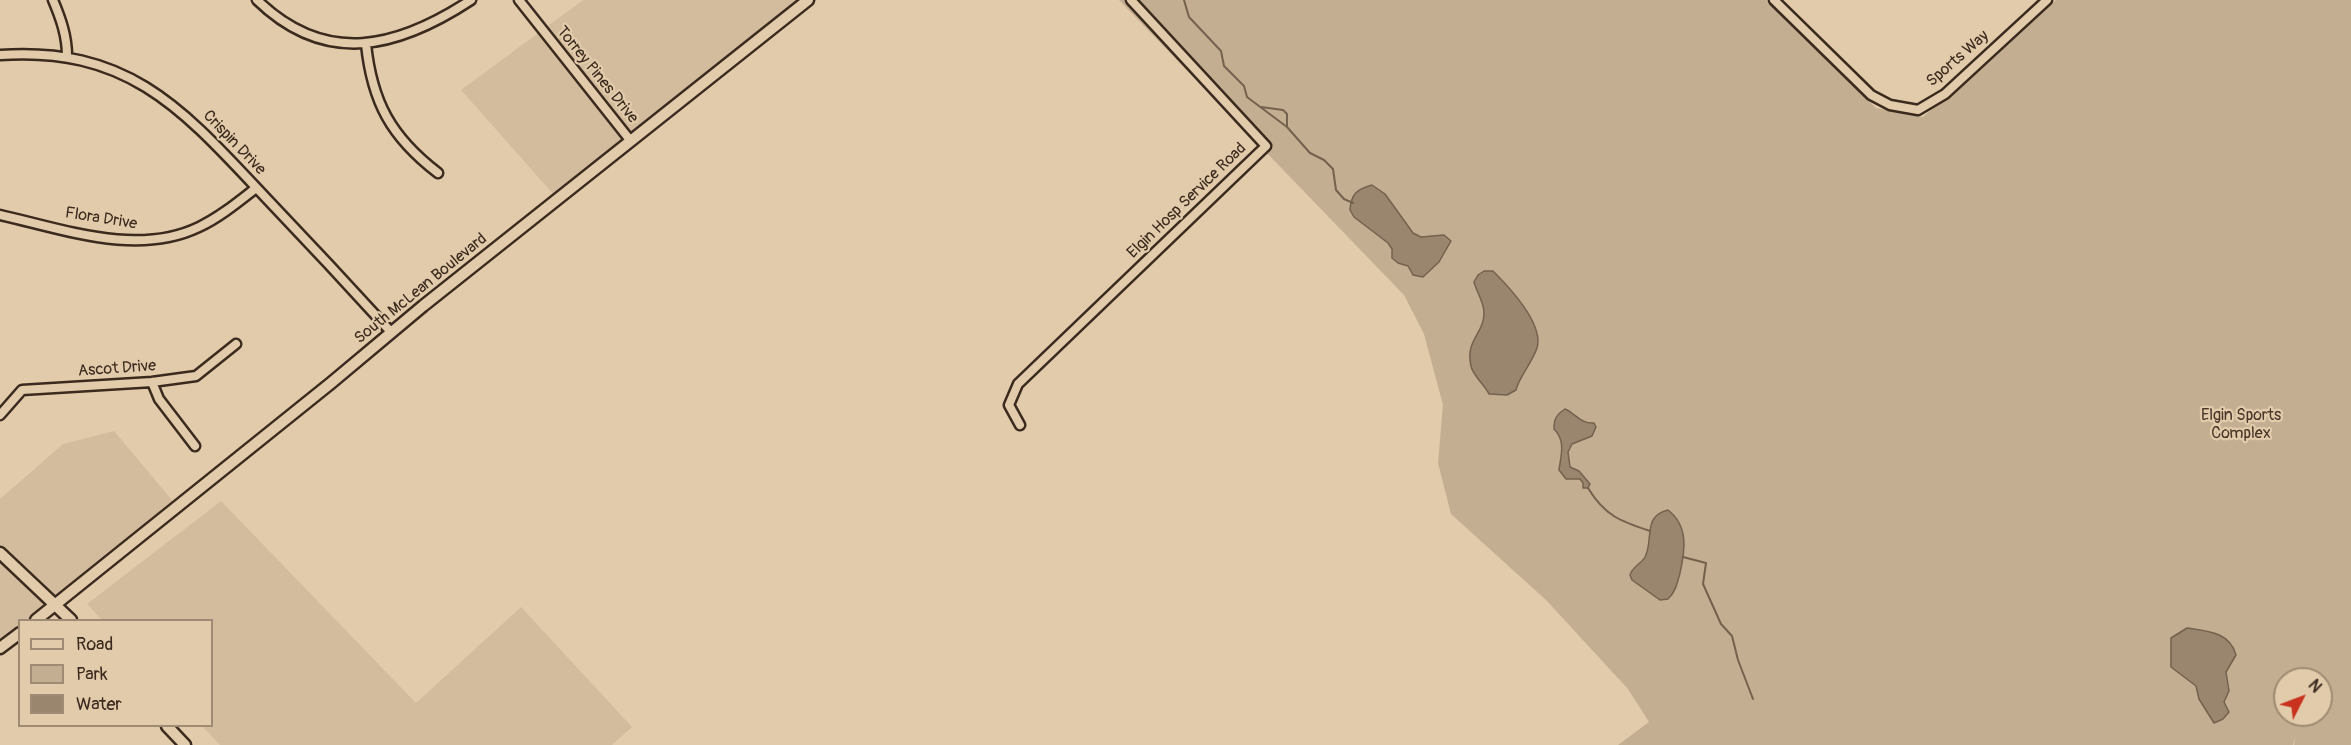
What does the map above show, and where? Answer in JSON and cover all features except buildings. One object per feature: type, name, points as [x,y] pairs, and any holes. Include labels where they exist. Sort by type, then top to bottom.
[{"type":"main road","name":"South McLean Boulevard","points":[[39,619],[802,2]]},
{"type":"main road","points":[[0,553],[69,619]]},
{"type":"main road","points":[[0,648],[18,634]]},
{"type":"main road","points":[[168,727],[185,745]]},
{"type":"street","points":[[53,0],[64,30],[67,56]]},
{"type":"street","points":[[256,0],[288,25],[313,36],[333,42],[366,44],[401,36],[431,24],[471,0]]},
{"type":"street","name":"Torrey Pines Drive","points":[[519,0],[630,140]]},
{"type":"street","name":"Elgin Hosp Service Road","points":[[1020,425],[1010,405],[1018,384],[1266,146],[1131,0]]},
{"type":"street","name":"Sports Way","points":[[1774,0],[1871,95],[1890,105],[1917,110],[1945,94],[2047,0]]},
{"type":"street","points":[[366,44],[373,89],[386,118],[405,145],[438,173]]},
{"type":"street","name":"Crispin Drive","points":[[0,55],[67,56],[124,75],[159,95],[201,129],[391,332]]},
{"type":"street","name":"Flora Drive","points":[[0,215],[106,238],[138,241],[173,237],[197,228],[221,215],[256,188]]},
{"type":"street","name":"Ascot Drive","points":[[0,415],[22,390],[152,382],[196,376],[236,344]]},
{"type":"street","points":[[152,382],[159,399],[195,446]]},
{"type":"shaded area","points":[[583,0],[807,0],[555,196],[461,90]]},
{"type":"shaded area","points":[[114,431],[176,505],[55,603],[0,550],[0,499],[63,444]]},
{"type":"shaded area","points":[[221,501],[416,703],[521,607],[632,727],[612,745],[220,745],[203,727],[213,727],[213,619],[101,619],[87,604]]},
{"type":"shaded area","points":[[0,557],[50,607],[33,619],[18,619],[18,631],[0,645]]},
{"type":"green space","name":"Elgin Sports Complex","points":[[1119,0],[1766,0],[1876,108],[1923,117],[2056,0],[2351,0],[2351,745],[2294,745],[2295,736],[2293,745],[1618,745],[1649,722],[1628,689],[1546,600],[1451,514],[1438,463],[1443,405],[1424,334],[1404,295]]},
{"type":"water","points":[[1372,185],[1385,194],[1413,233],[1421,237],[1444,235],[1451,241],[1439,262],[1423,277],[1413,275],[1408,266],[1392,258],[1392,249],[1388,243],[1354,217],[1350,210],[1356,193]]},
{"type":"water","points":[[1484,271],[1493,271],[1516,296],[1530,317],[1538,338],[1535,354],[1516,390],[1507,395],[1489,394],[1471,366],[1470,350],[1484,313],[1474,282]]},
{"type":"water","points":[[1565,409],[1582,420],[1594,423],[1596,427],[1592,436],[1572,444],[1568,452],[1570,467],[1579,471],[1590,484],[1588,488],[1583,488],[1580,479],[1566,479],[1559,470],[1561,443],[1554,426],[1559,413]]},
{"type":"water","points":[[1668,510],[1675,516],[1682,531],[1684,548],[1675,590],[1668,599],[1660,600],[1632,580],[1630,575],[1645,557],[1650,529],[1655,517]]},
{"type":"water","points":[[2187,628],[2223,637],[2233,647],[2236,655],[2226,672],[2229,691],[2224,702],[2229,712],[2223,719],[2214,723],[2199,699],[2196,686],[2171,667],[2171,638]]},
{"type":"waterway","points":[[1184,0],[1189,17],[1221,51],[1224,66],[1244,86],[1247,97],[1287,127],[1310,153],[1324,160],[1333,169],[1336,190],[1344,199],[1353,203]]},
{"type":"waterway","points":[[1261,107],[1283,110],[1287,114],[1287,127]]},
{"type":"waterway","points":[[1588,488],[1601,505],[1614,516],[1650,531]]},
{"type":"waterway","points":[[1683,557],[1706,563],[1703,584],[1721,624],[1732,636],[1738,660],[1753,699]]}]
